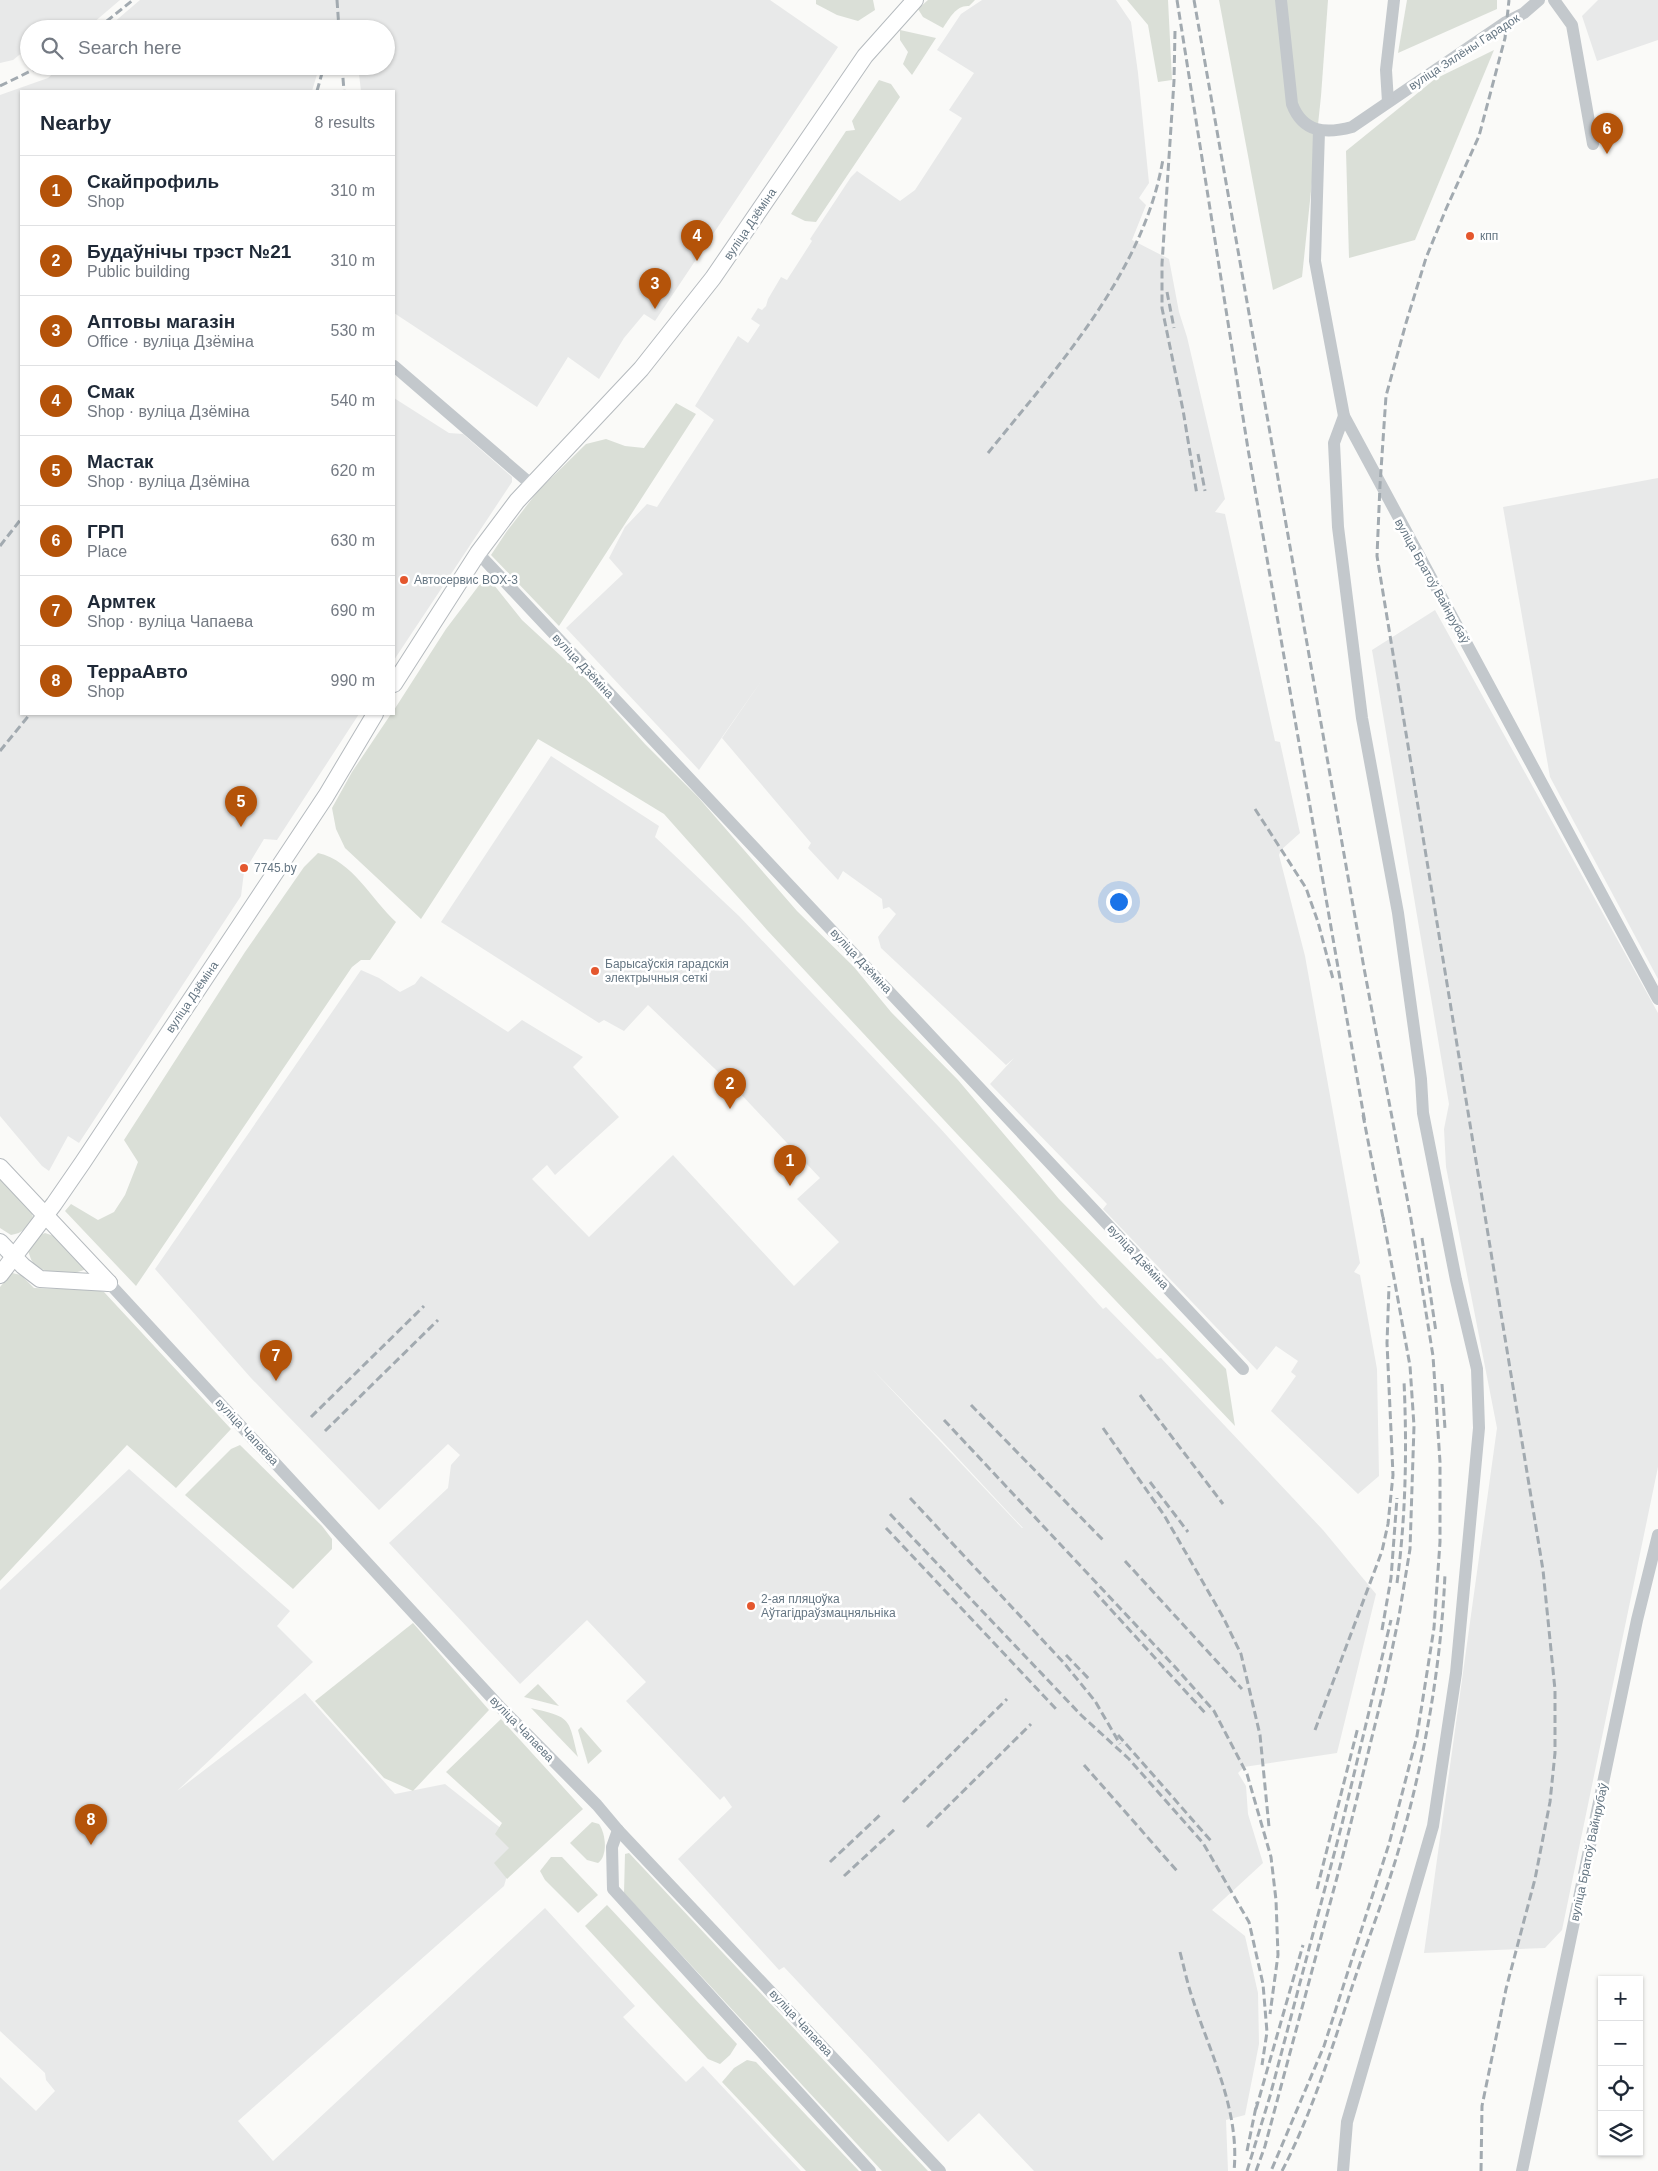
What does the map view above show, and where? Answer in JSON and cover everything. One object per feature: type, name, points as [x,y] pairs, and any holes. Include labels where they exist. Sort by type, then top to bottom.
[{"type":"main road","name":"вуліца Дзёміна","points":[[395,682],[478,553],[517,501],[641,369],[694,304],[865,56],[915,0]]},
{"type":"main road","name":"вуліца Дзёміна","points":[[0,1275],[78,1169],[301,835],[375,715]]},
{"type":"main road","name":"вуліца Чапаева","points":[[0,1167],[109,1283]]},
{"type":"main road","points":[[0,1242],[40,1280],[109,1283]]},
{"type":"street","points":[[1281,0],[1292,104],[1296,115],[1309,126],[1319,130]]},
{"type":"street","points":[[1388,102],[1386,70],[1394,0]]},
{"type":"street","name":"вуліца Зялёны Гарадок","points":[[1319,130],[1334,132],[1352,128],[1506,22],[1524,13],[1539,0]]},
{"type":"street","points":[[1554,0],[1572,25],[1593,144]]},
{"type":"street","name":"вуліца Братоў Вайнрубаў","points":[[1319,130],[1315,261],[1344,416],[1658,999]]},
{"type":"street","points":[[395,367],[532,485]]},
{"type":"street","points":[[1343,2171],[1347,2122],[1434,1826],[1456,1674],[1479,1428],[1476,1369],[1456,1280],[1423,1113],[1421,1079],[1398,913],[1362,718],[1338,527],[1334,443],[1344,416]]},
{"type":"street","name":"вуліца Дзёміна","points":[[478,553],[1243,1369]]},
{"type":"street","name":"вуліца Чапаева","points":[[109,1283],[502,1709],[597,1804],[618,1830],[940,2171]]},
{"type":"street","name":"вуліца Братоў Вайнрубаў","points":[[1522,2171],[1637,1620],[1658,1534]]},
{"type":"street","points":[[618,1830],[612,1847],[613,1889],[870,2171]]},
{"type":"shaded area","points":[[0,0],[120,0],[97,20],[20,20],[20,54],[13,60],[0,63]]},
{"type":"shaded area","points":[[140,0],[770,0],[838,47],[655,321],[644,314],[624,338],[599,379],[568,357],[537,407],[395,314],[395,90],[361,90],[359,75],[395,75],[395,20],[117,20]]},
{"type":"shaded area","points":[[816,0],[873,0],[875,10],[858,21],[837,15],[816,4]]},
{"type":"shaded area","points":[[928,0],[975,0],[969,6],[964,6],[957,10],[943,28],[923,17],[918,9]]},
{"type":"shaded area","points":[[982,0],[1116,0],[1131,22],[1149,183],[1139,198],[1146,205],[1132,240],[1169,259],[1179,312],[1187,337],[1225,499],[1215,512],[1225,514],[1275,741],[1280,742],[1300,833],[1281,850],[1279,855],[1305,956],[1360,1263],[1354,1272],[1360,1275],[1377,1369],[1379,1476],[1358,1494],[1271,1411],[1296,1376],[1291,1372],[1298,1361],[1276,1346],[1257,1370],[1103,1209],[1107,1204],[990,1084],[1014,1058],[1006,1065],[881,948],[878,937],[896,914],[889,907],[883,909],[882,899],[843,871],[838,880],[808,848],[811,843],[722,738],[762,680],[699,770],[566,628],[623,574],[609,558],[625,527],[647,504],[657,507],[714,420],[695,406],[738,336],[748,343],[760,325],[751,319],[758,308],[762,310],[766,306],[781,277],[787,280],[812,241],[810,239],[851,177],[857,171],[900,201],[915,190],[962,118],[949,110],[974,73],[937,50],[961,14]]},
{"type":"shaded area","points":[[1127,0],[1168,0],[1172,80],[1158,82],[1148,25]]},
{"type":"shaded area","points":[[1219,0],[1328,0],[1321,96],[1302,277],[1273,290]]},
{"type":"shaded area","points":[[1407,0],[1497,0],[1497,9],[1398,53]]},
{"type":"shaded area","points":[[1598,0],[1658,0],[1658,40],[1597,61],[1582,16]]},
{"type":"shaded area","points":[[900,30],[936,38],[912,75],[903,64],[908,52],[900,40]]},
{"type":"shaded area","points":[[1494,50],[1415,240],[1349,258],[1346,151],[1435,79]]},
{"type":"shaded area","points":[[51,75],[317,75],[312,90],[20,90],[20,715],[358,715],[277,840],[264,839],[244,872],[241,896],[79,1143],[68,1136],[49,1171],[42,1166],[0,1116],[0,95],[48,78]]},
{"type":"shaded area","points":[[879,80],[891,84],[900,97],[816,222],[805,221],[791,214],[846,131],[855,130],[852,121]]},
{"type":"shaded area","points":[[395,399],[449,433],[463,434],[512,477],[512,482],[395,658]]},
{"type":"shaded area","points":[[676,403],[696,414],[559,626],[491,555],[538,491],[586,444],[606,439],[625,446],[644,448]]},
{"type":"shaded area","points":[[1658,478],[1658,979],[1550,777],[1503,507]]},
{"type":"shaded area","points":[[480,584],[494,585],[522,620],[587,680],[645,744],[698,797],[797,911],[854,967],[891,1012],[958,1080],[1059,1199],[1226,1369],[1235,1426],[957,1134],[767,930],[664,814],[538,739],[421,919],[345,848],[336,829],[332,808],[352,772],[390,715],[395,715],[395,708],[446,629]]},
{"type":"shaded area","points":[[1435,610],[1658,1013],[1658,1467],[1562,1930],[1545,1948],[1424,1953],[1497,1428],[1446,1167],[1444,1129],[1449,1104],[1372,650]]},
{"type":"shaded area","points":[[551,756],[659,826],[655,837],[739,916],[939,1127],[1103,1309],[1106,1307],[1157,1359],[1161,1358],[1323,1530],[1376,1594],[1337,1753],[1244,1767],[1238,1773],[1246,1786],[1248,1814],[1263,1863],[1212,1910],[1245,1936],[1258,1993],[1259,2044],[1245,2115],[1226,2120],[1228,2171],[1034,2171],[979,2113],[948,2142],[784,1967],[779,1970],[678,1859],[732,1807],[724,1796],[720,1800],[626,1701],[646,1682],[587,1620],[520,1684],[389,1543],[448,1488],[451,1465],[460,1455],[448,1444],[379,1510],[251,1378],[155,1269],[361,970],[379,978],[400,992],[415,984],[421,976],[508,1032],[522,1020],[583,1057],[573,1067],[619,1117],[555,1175],[547,1165],[532,1179],[589,1237],[673,1155],[794,1286],[839,1242],[797,1199],[820,1178],[737,1090],[648,1005],[624,1031],[604,1020],[599,1023],[441,922]],"holes":[[[871,1368],[942,1441],[1023,1528]]]},
{"type":"shaded area","points":[[318,853],[330,857],[351,872],[396,922],[370,960],[361,960],[352,967],[136,1286],[65,1211],[71,1204],[98,1220],[114,1212],[125,1195],[138,1162],[124,1140],[245,952],[304,867]]},
{"type":"shaded area","points":[[0,1177],[31,1210],[33,1217],[29,1224],[19,1233],[11,1235],[0,1228]]},
{"type":"shaded area","points":[[45,1233],[54,1236],[86,1269],[74,1273],[53,1273],[35,1265],[28,1251],[38,1236]]},
{"type":"shaded area","points":[[12,1273],[21,1275],[34,1288],[96,1290],[104,1292],[231,1429],[176,1488],[127,1445],[0,1581],[0,1287]]},
{"type":"shaded area","points":[[240,1445],[322,1526],[332,1539],[332,1549],[293,1589],[185,1495],[231,1449]]},
{"type":"shaded area","points":[[129,1469],[290,1611],[277,1626],[313,1662],[177,1791],[305,1693],[395,1794],[445,1784],[517,1841],[504,1886],[238,2121],[273,2161],[545,1908],[635,2006],[623,2017],[686,2082],[703,2066],[801,2171],[0,2171],[0,2077],[36,2111],[55,2091],[46,2080],[45,2073],[0,2031],[0,1590]]},
{"type":"shaded area","points":[[413,1623],[489,1710],[413,1791],[384,1778],[315,1701]]},
{"type":"shaded area","points":[[538,1684],[559,1706],[524,1697]]},
{"type":"shaded area","points":[[531,1708],[554,1714],[566,1721],[570,1727],[578,1757]]},
{"type":"shaded area","points":[[501,1719],[583,1809],[507,1879],[494,1863],[509,1848],[495,1834],[502,1823],[446,1772]]},
{"type":"shaded area","points":[[581,1727],[602,1751],[588,1764],[578,1730]]},
{"type":"shaded area","points":[[592,1822],[599,1824],[605,1845],[605,1850],[598,1863],[587,1860],[570,1843]]},
{"type":"shaded area","points":[[629,1853],[928,2171],[882,2171],[624,1893],[625,1854]]},
{"type":"shaded area","points":[[551,1857],[562,1857],[598,1895],[578,1913],[545,1880],[540,1871]]},
{"type":"shaded area","points":[[607,1905],[737,2044],[730,2055],[720,2064],[708,2059],[585,1926]]},
{"type":"shaded area","points":[[747,2060],[756,2062],[859,2171],[806,2171],[722,2082],[734,2068]]},
{"type":"railway","points":[[108,20],[133,0]]},
{"type":"railway","points":[[337,0],[338,20]]},
{"type":"railway","points":[[1177,0],[1248,449],[1365,1123]]},
{"type":"railway","points":[[1194,0],[1364,968],[1411,1219],[1433,1356],[1440,1462],[1440,1542],[1434,1628],[1417,1736],[1389,1844],[1324,2046],[1271,2171]]},
{"type":"railway","points":[[1481,2171],[1482,2106],[1506,1989],[1535,1879],[1550,1802],[1555,1753],[1555,1690],[1543,1570],[1377,556],[1386,396],[1426,258],[1479,136],[1505,38],[1509,0]]},
{"type":"railway","points":[[1175,31],[1174,81],[1162,264],[1162,308],[1183,410],[1197,495]]},
{"type":"railway","points":[[0,86],[23,75]]},
{"type":"railway","points":[[317,90],[321,75]]},
{"type":"railway","points":[[343,75],[344,90]]},
{"type":"railway","points":[[988,453],[1069,352],[1095,316],[1118,279],[1153,201],[1163,159]]},
{"type":"railway","points":[[1167,292],[1174,328]]},
{"type":"railway","points":[[1198,454],[1205,491]]},
{"type":"railway","points":[[0,546],[20,520]]},
{"type":"railway","points":[[0,751],[29,715]]},
{"type":"railway","points":[[1255,809],[1306,888],[1318,922],[1333,979]]},
{"type":"railway","points":[[1363,1115],[1384,1223]]},
{"type":"railway","points":[[1256,2171],[1265,2146],[1343,1855],[1385,1684],[1410,1549],[1414,1426],[1410,1366],[1383,1217]]},
{"type":"railway","points":[[1422,1238],[1436,1332]]},
{"type":"railway","points":[[1315,1730],[1382,1551],[1388,1524],[1393,1475],[1387,1343],[1389,1286]]},
{"type":"railway","points":[[311,1417],[424,1306]]},
{"type":"railway","points":[[325,1431],[438,1320]]},
{"type":"railway","points":[[1397,1583],[1405,1482],[1404,1381]]},
{"type":"railway","points":[[1442,1384],[1445,1429]]},
{"type":"railway","points":[[1140,1395],[1223,1504]]},
{"type":"railway","points":[[971,1405],[1103,1540]]},
{"type":"railway","points":[[944,1420],[1214,1711],[1247,1774],[1271,1857],[1276,1900],[1278,1955],[1270,2014]]},
{"type":"railway","points":[[1103,1428],[1164,1515],[1223,1617],[1241,1654],[1260,1735],[1269,1827]]},
{"type":"railway","points":[[1150,1482],[1188,1532]]},
{"type":"railway","points":[[910,1498],[1064,1663],[1095,1701],[1120,1744]]},
{"type":"railway","points":[[1382,1630],[1391,1578],[1397,1498]]},
{"type":"railway","points":[[890,1514],[1081,1715],[1129,1759],[1203,1843],[1249,1922],[1263,1984],[1267,2032],[1262,2065]]},
{"type":"railway","points":[[886,1528],[1056,1709]]},
{"type":"railway","points":[[1125,1561],[1242,1689]]},
{"type":"railway","points":[[1282,2171],[1322,2078],[1400,1845],[1417,1778],[1436,1677],[1445,1574]]},
{"type":"railway","points":[[1094,1591],[1207,1715]]},
{"type":"railway","points":[[1247,2171],[1270,2096],[1342,1824],[1391,1620]]},
{"type":"railway","points":[[1066,1655],[1089,1679]]},
{"type":"railway","points":[[903,1802],[1007,1699]]},
{"type":"railway","points":[[927,1827],[1031,1724]]},
{"type":"railway","points":[[1317,1889],[1358,1727]]},
{"type":"railway","points":[[1118,1735],[1212,1842]]},
{"type":"railway","points":[[1084,1765],[1178,1872]]},
{"type":"railway","points":[[830,1862],[881,1814]]},
{"type":"railway","points":[[844,1876],[895,1829]]},
{"type":"railway","points":[[1256,2109],[1303,1945]]},
{"type":"railway","points":[[1180,1952],[1190,1991],[1228,2104],[1235,2148],[1234,2171]]},
{"type":"railway","points":[[1247,2151],[1257,2102]]},
{"type":"place","name":"ГРП","points":[[1607,154]]},
{"type":"place","name":"кпп","points":[[1470,236]]},
{"type":"place","name":"Смак","points":[[697,261]]},
{"type":"place","name":"Аптовы магазін","points":[[655,309]]},
{"type":"place","name":"Автосервис BOX-3","points":[[404,580]]},
{"type":"place","name":"Мастак","points":[[241,827]]},
{"type":"place","name":"7745.by","points":[[244,868]]},
{"type":"place","name":"Барысаўскія гарадскія электрычныя сеткі","points":[[595,971]]},
{"type":"place","name":"Будаўнічы трэст №21","points":[[730,1109]]},
{"type":"place","name":"Скайпрофиль","points":[[790,1186]]},
{"type":"place","name":"Армтек","points":[[276,1381]]},
{"type":"place","name":"2-ая пляцоўка Аўтагідраўзмацняльніка","points":[[751,1606]]},
{"type":"place","name":"ТерраАвто","points":[[91,1845]]}]
